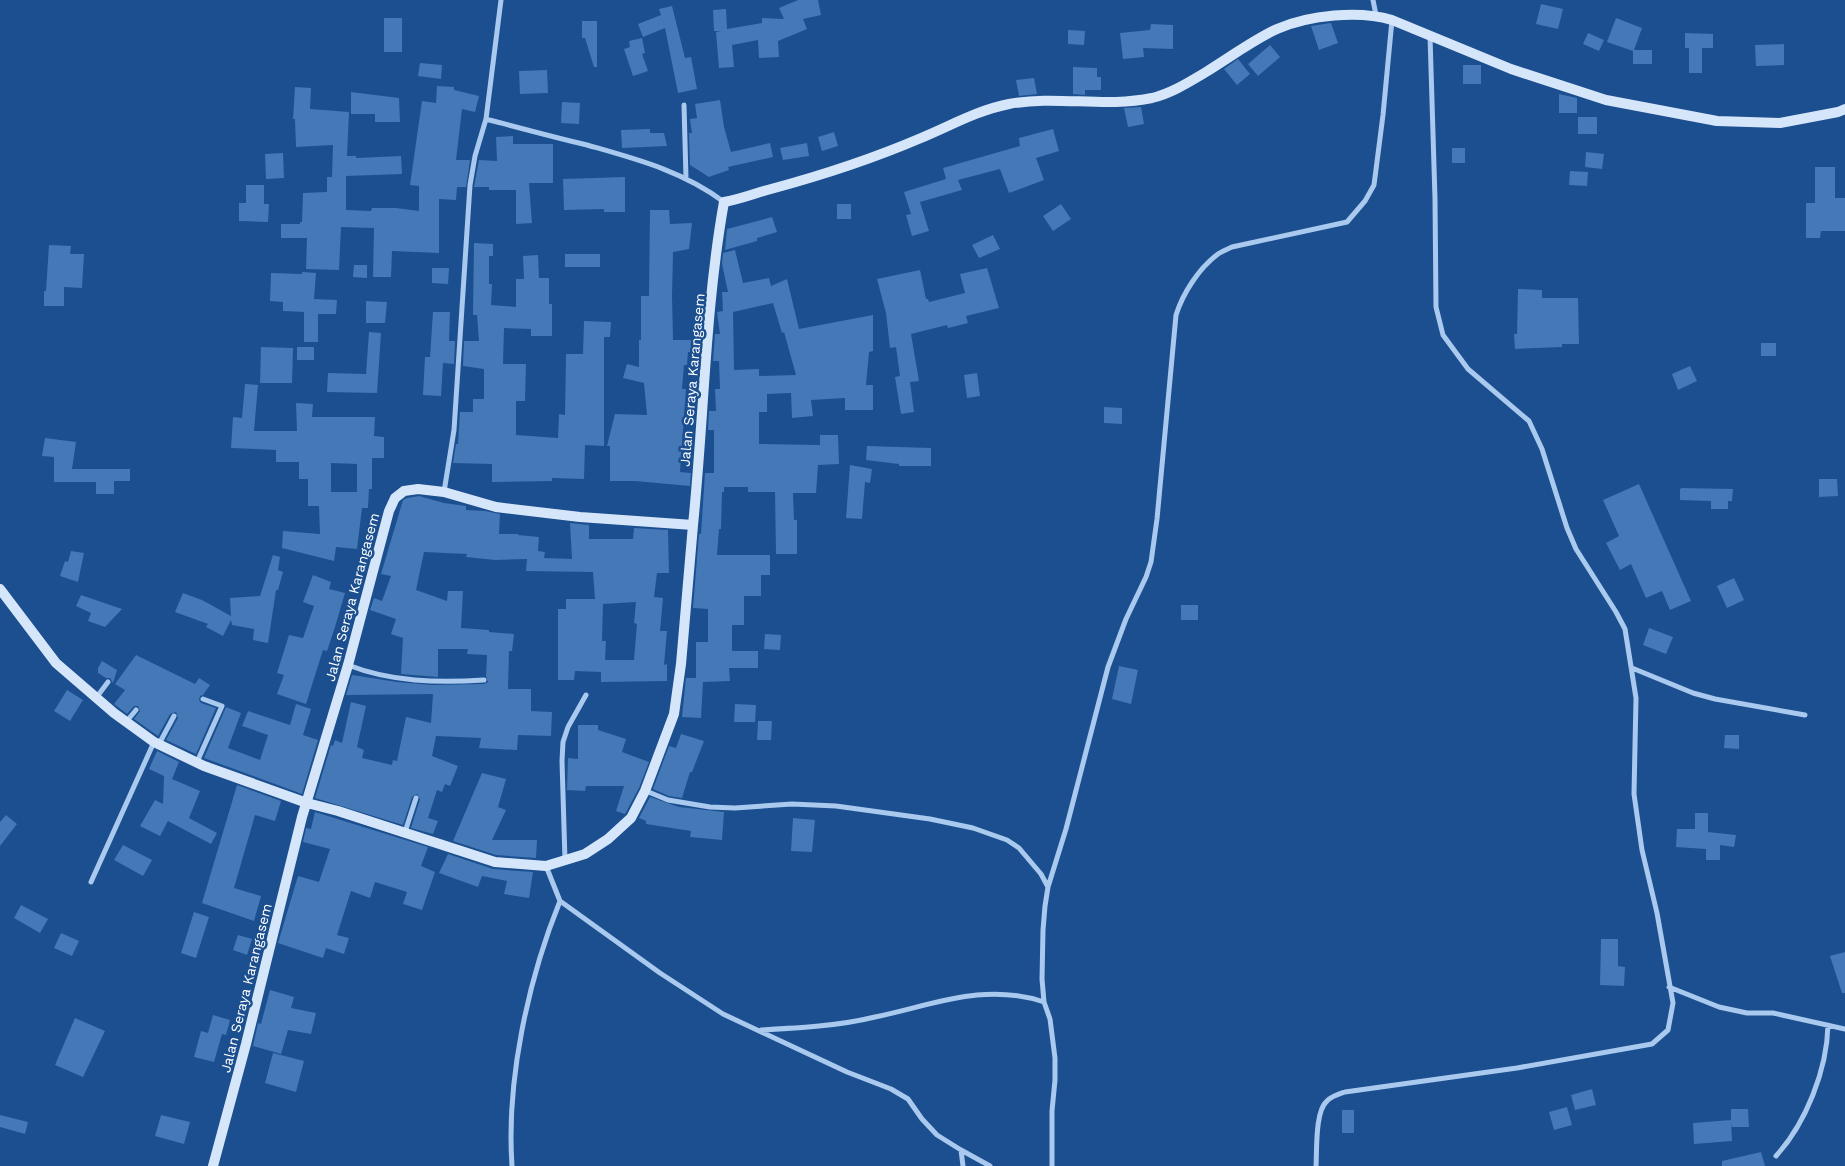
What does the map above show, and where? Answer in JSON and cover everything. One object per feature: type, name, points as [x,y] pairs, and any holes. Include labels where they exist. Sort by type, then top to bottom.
[{"type":"street","points":[[444,492],[454,430],[470,185],[475,156],[486,119],[501,0]]},
{"type":"street","points":[[1374,0],[1376,15]]},
{"type":"street","points":[[486,119],[639,159],[686,178],[708,190],[724,202],[741,199],[850,166],[920,139],[984,111],[1010,104],[1121,102],[1152,98],[1182,88],[1277,30],[1296,22],[1338,16],[1376,15],[1511,70],[1606,100],[1717,121],[1780,123],[1845,109]]},
{"type":"street","points":[[1052,1166],[1052,1111],[1055,1058],[1050,1020],[1044,1002],[1042,979],[1043,930],[1048,887],[1066,828],[1108,667],[1126,619],[1151,562],[1176,315],[1180,303],[1198,275],[1218,253],[1232,248],[1347,222],[1365,201],[1374,186],[1392,20]]},
{"type":"street","points":[[1316,1166],[1320,1112],[1326,1102],[1335,1096],[1345,1092],[1518,1068],[1652,1044],[1668,1030],[1672,1002],[1657,913],[1642,850],[1636,812],[1634,794],[1636,698],[1626,629],[1576,549],[1567,528],[1542,449],[1529,421],[1468,369],[1443,335],[1438,320],[1436,307],[1430,36]]},
{"type":"street","points":[[684,106],[686,178]]},
{"type":"street","name":"Jalan Seraya Karangasem","points":[[213,1166],[307,802],[348,665],[389,511],[395,498],[404,491],[418,489],[444,492],[496,507],[693,525],[711,306],[724,202]]},
{"type":"street","points":[[0,589],[56,663],[126,722],[157,743],[197,763],[307,802],[338,810],[495,862],[546,866],[585,854],[608,839],[631,818],[645,791],[674,714],[681,664],[693,525]]},
{"type":"street","points":[[348,665],[376,675],[417,680],[447,682],[484,680]]},
{"type":"street","points":[[1632,668],[1693,693],[1715,699],[1805,715]]},
{"type":"street","points":[[96,698],[108,682]]},
{"type":"street","points":[[565,861],[563,742],[568,727],[586,694]]},
{"type":"street","points":[[197,763],[222,706],[203,699]]},
{"type":"street","points":[[126,722],[136,710]]},
{"type":"street","points":[[91,882],[157,743],[174,716]]},
{"type":"street","points":[[645,791],[668,800],[710,806],[736,808],[792,804],[836,806],[930,819],[973,828],[1007,840],[1019,848],[1041,874],[1048,887]]},
{"type":"street","points":[[404,833],[416,798]]},
{"type":"street","points":[[546,866],[560,901],[567,908],[700,1000],[723,1014],[840,1068],[891,1089],[908,1099],[937,1135],[990,1166]]},
{"type":"street","points":[[512,1166],[510,1123],[520,1041],[531,992],[560,901]]},
{"type":"street","points":[[1669,987],[1719,1007],[1747,1013],[1773,1013],[1845,1029]]},
{"type":"street","points":[[761,1030],[833,1024],[875,1018],[934,1002],[969,995],[1021,996],[1044,1002]]},
{"type":"street","points":[[1776,1156],[1789,1141],[1808,1105],[1826,1054],[1828,1024]]},
{"type":"street","points":[[961,1150],[963,1166]]},
{"type":"building","points":[[798,0],[818,0],[821,15],[803,19],[807,29],[778,41],[779,57],[759,58],[758,40],[732,45],[734,67],[719,68],[716,32],[721,31],[714,31],[713,10],[726,9],[727,29],[762,23],[762,18],[784,19],[779,8]]},
{"type":"building","points":[[1541,4],[1563,9],[1558,29],[1536,24]]},
{"type":"building","points":[[672,6],[685,58],[691,57],[697,89],[678,93],[665,28],[643,37],[638,24],[661,15],[659,9]]},
{"type":"building","points":[[384,18],[402,18],[402,52],[384,52]]},
{"type":"building","points":[[1616,18],[1642,28],[1634,50],[1652,50],[1652,64],[1633,64],[1633,51],[1607,42]]},
{"type":"building","points":[[582,21],[597,21],[597,67],[594,67],[585,38],[582,38]]},
{"type":"building","points":[[1331,23],[1338,43],[1319,50],[1311,26]]},
{"type":"building","points":[[1151,24],[1173,25],[1173,49],[1143,48],[1144,57],[1123,59],[1120,33],[1150,30]]},
{"type":"building","points":[[1068,30],[1085,31],[1084,45],[1068,44]]},
{"type":"building","points":[[1588,33],[1604,40],[1599,51],[1583,44]]},
{"type":"building","points":[[1685,33],[1713,34],[1713,48],[1702,48],[1702,73],[1689,73],[1689,48],[1685,48]]},
{"type":"building","points":[[642,38],[645,53],[642,54],[648,71],[633,76],[624,49],[630,47],[629,41]]},
{"type":"building","points":[[1784,44],[1784,65],[1756,66],[1755,45]]},
{"type":"building","points":[[1270,45],[1280,57],[1258,76],[1248,64]]},
{"type":"building","points":[[1238,59],[1250,74],[1237,85],[1224,69]]},
{"type":"building","points":[[420,63],[442,65],[441,79],[418,76]]},
{"type":"building","points":[[1463,65],[1481,65],[1481,84],[1463,84]]},
{"type":"building","points":[[1073,67],[1097,68],[1097,77],[1101,77],[1101,90],[1085,90],[1085,95],[1073,94]]},
{"type":"building","points":[[547,70],[548,93],[520,94],[519,71]]},
{"type":"building","points":[[1034,78],[1037,94],[1019,96],[1016,80]]},
{"type":"building","points":[[437,86],[454,87],[454,90],[479,96],[475,112],[462,109],[456,160],[470,160],[466,187],[457,187],[456,200],[439,199],[439,253],[392,251],[391,277],[373,277],[374,228],[341,227],[339,270],[306,269],[307,238],[281,238],[281,224],[300,224],[302,222],[303,193],[327,192],[327,177],[332,177],[333,145],[296,147],[295,119],[293,119],[295,87],[311,88],[310,109],[349,112],[347,156],[356,156],[356,158],[401,156],[402,174],[346,176],[346,210],[371,211],[372,208],[396,208],[419,211],[419,186],[410,185],[422,101],[436,103]]},
{"type":"building","points":[[351,92],[399,98],[400,122],[375,122],[375,114],[351,114]]},
{"type":"building","points":[[1559,94],[1577,98],[1577,113],[1559,113]]},
{"type":"building","points":[[720,100],[724,127],[731,152],[770,143],[773,157],[728,167],[729,170],[709,177],[690,165],[689,133],[692,133],[690,119],[697,118],[695,104]]},
{"type":"building","points":[[562,102],[580,103],[579,124],[561,123]]},
{"type":"building","points":[[1141,107],[1144,124],[1128,127],[1124,108]]},
{"type":"building","points":[[1578,117],[1597,117],[1597,134],[1578,134]]},
{"type":"building","points":[[650,129],[650,133],[664,133],[667,146],[622,148],[621,130]]},
{"type":"building","points":[[1053,129],[1059,151],[1036,158],[1044,180],[1009,193],[1000,169],[958,180],[962,190],[920,202],[929,231],[912,236],[906,215],[911,214],[904,192],[946,179],[943,168],[1020,146],[1019,138]]},
{"type":"building","points":[[834,132],[838,146],[822,151],[818,137]]},
{"type":"building","points":[[513,136],[513,144],[553,144],[553,183],[529,183],[532,223],[516,224],[516,190],[489,190],[489,187],[474,187],[479,160],[497,161],[496,137]]},
{"type":"building","points":[[807,143],[809,156],[783,160],[780,148]]},
{"type":"building","points":[[1452,148],[1465,148],[1465,163],[1452,163]]},
{"type":"building","points":[[1586,152],[1604,154],[1602,169],[1585,167]]},
{"type":"building","points":[[283,153],[284,178],[266,179],[265,154]]},
{"type":"building","points":[[1815,167],[1835,167],[1835,198],[1845,198],[1845,231],[1821,231],[1820,238],[1806,238],[1806,203],[1815,203]]},
{"type":"building","points":[[1570,171],[1588,172],[1587,186],[1569,185]]},
{"type":"building","points":[[625,177],[625,212],[604,212],[604,209],[564,210],[563,179]]},
{"type":"building","points":[[246,185],[264,185],[264,204],[269,204],[268,222],[239,221],[239,203],[246,203]]},
{"type":"building","points":[[837,204],[851,204],[851,219],[837,219]]},
{"type":"building","points":[[1061,204],[1071,219],[1053,231],[1043,216]]},
{"type":"building","points":[[650,210],[669,210],[670,224],[692,223],[689,249],[673,252],[672,296],[673,340],[700,340],[699,352],[688,352],[687,365],[684,365],[682,389],[686,389],[680,472],[691,473],[690,486],[635,481],[610,481],[610,446],[607,446],[615,414],[647,415],[644,383],[623,378],[627,364],[639,367],[641,296],[649,296]]},
{"type":"building","points":[[772,217],[777,232],[757,238],[757,241],[725,250],[727,229]]},
{"type":"building","points":[[993,235],[1000,249],[979,258],[972,245]]},
{"type":"building","points":[[474,243],[493,244],[493,256],[489,256],[489,284],[492,284],[491,305],[516,307],[516,279],[524,279],[523,256],[538,255],[539,278],[549,278],[549,304],[552,304],[552,336],[531,336],[531,329],[504,328],[503,364],[526,364],[525,401],[516,401],[516,435],[558,438],[559,414],[565,415],[566,354],[583,354],[584,321],[611,322],[610,337],[604,337],[604,446],[585,445],[584,479],[552,478],[552,481],[492,482],[492,464],[453,463],[456,444],[458,444],[460,412],[473,412],[473,399],[484,399],[484,369],[463,366],[464,341],[479,341],[477,315],[473,315]]},
{"type":"building","points":[[49,245],[71,246],[70,254],[84,254],[82,288],[64,287],[64,306],[44,306]]},
{"type":"building","points":[[735,250],[743,283],[769,278],[771,286],[787,279],[799,329],[873,315],[873,351],[869,352],[866,385],[873,385],[873,410],[845,410],[845,398],[811,400],[813,416],[792,418],[791,393],[767,394],[767,412],[759,412],[759,444],[820,445],[820,435],[838,435],[839,464],[818,465],[816,493],[793,493],[794,520],[797,520],[797,554],[776,554],[775,492],[748,492],[748,487],[724,487],[717,555],[770,555],[770,575],[761,575],[761,596],[744,596],[744,625],[732,625],[732,651],[758,651],[758,668],[729,668],[730,681],[703,682],[701,718],[682,717],[686,678],[696,678],[696,642],[708,642],[708,609],[693,608],[705,473],[714,473],[714,430],[708,430],[709,411],[716,411],[715,389],[720,389],[719,361],[713,361],[715,334],[720,334],[717,312],[723,311],[722,292],[728,292],[722,264],[723,253]],"holes":[[[773,303],[782,333],[784,332],[796,375],[759,376],[759,369],[734,370],[733,312]]]},
{"type":"building","points":[[565,254],[600,254],[600,267],[565,267]]},
{"type":"building","points":[[354,265],[367,265],[367,278],[353,277]]},
{"type":"building","points":[[432,268],[449,268],[448,284],[432,283]]},
{"type":"building","points":[[987,268],[999,308],[966,316],[968,323],[948,328],[947,325],[911,334],[919,381],[910,382],[914,412],[901,414],[895,377],[900,376],[896,347],[890,348],[886,313],[877,279],[920,270],[926,299],[929,302],[965,293],[960,274]]},
{"type":"building","points":[[302,272],[316,273],[314,299],[337,300],[336,314],[318,314],[318,342],[304,342],[304,312],[283,311],[283,302],[270,301],[271,273],[302,274]]},
{"type":"building","points":[[1518,289],[1542,290],[1542,298],[1578,298],[1579,344],[1562,344],[1562,347],[1515,349],[1514,334],[1517,334]]},
{"type":"building","points":[[366,301],[387,302],[385,323],[366,323]]},
{"type":"building","points":[[433,312],[450,312],[449,341],[455,341],[454,364],[443,363],[441,396],[423,395],[425,357],[430,357]]},
{"type":"building","points":[[369,332],[381,333],[377,393],[327,392],[328,373],[366,374]]},
{"type":"building","points":[[1761,343],[1776,343],[1776,356],[1761,356]]},
{"type":"building","points":[[261,347],[293,348],[292,383],[260,383]]},
{"type":"building","points":[[297,347],[314,347],[314,360],[297,360]]},
{"type":"building","points":[[1690,366],[1697,381],[1678,390],[1672,374]]},
{"type":"building","points":[[977,373],[980,396],[967,398],[964,375]]},
{"type":"building","points":[[245,384],[258,385],[254,431],[297,431],[296,403],[313,404],[312,417],[375,417],[374,436],[384,437],[384,458],[372,458],[372,489],[369,489],[368,508],[362,508],[357,549],[336,547],[334,561],[282,548],[283,531],[320,534],[319,506],[308,506],[308,479],[299,479],[299,462],[276,462],[276,450],[231,448],[233,417],[242,418]],"holes":[[[331,463],[357,464],[357,492],[331,492]]]},
{"type":"building","points":[[1104,407],[1122,408],[1122,424],[1104,423]]},
{"type":"building","points":[[45,438],[76,442],[72,469],[130,469],[130,481],[114,481],[114,494],[96,494],[96,482],[54,482],[54,457],[42,456]]},
{"type":"building","points":[[867,446],[931,448],[931,466],[899,466],[899,464],[866,460]]},
{"type":"building","points":[[850,465],[872,469],[870,483],[865,482],[862,519],[846,518]]},
{"type":"building","points":[[1819,479],[1837,479],[1838,496],[1819,497]]},
{"type":"building","points":[[1639,484],[1691,601],[1670,610],[1662,591],[1646,598],[1631,564],[1620,570],[1606,543],[1619,536],[1603,500]]},
{"type":"building","points":[[1680,489],[1733,489],[1732,501],[1728,501],[1728,509],[1711,509],[1711,501],[1680,500]]},
{"type":"building","points":[[419,496],[444,503],[466,506],[466,510],[500,514],[499,534],[539,537],[538,551],[545,552],[544,558],[572,559],[570,523],[589,525],[589,539],[633,539],[634,528],[668,530],[669,573],[657,573],[654,597],[663,598],[660,631],[667,631],[664,665],[667,664],[667,681],[601,682],[601,672],[575,671],[574,680],[558,680],[558,609],[566,609],[566,599],[595,599],[593,572],[526,571],[527,559],[495,560],[466,557],[467,554],[424,552],[416,590],[447,601],[448,591],[463,591],[461,628],[514,634],[512,651],[509,651],[508,689],[531,689],[531,711],[552,712],[551,736],[518,735],[517,750],[479,748],[481,738],[436,736],[432,756],[458,766],[450,786],[445,784],[442,792],[437,790],[428,818],[438,821],[433,834],[411,828],[420,799],[417,794],[412,797],[403,825],[315,798],[331,745],[333,746],[335,740],[342,743],[351,702],[366,706],[357,747],[364,750],[362,758],[392,765],[393,760],[397,761],[406,717],[431,723],[433,694],[346,695],[352,675],[432,685],[484,684],[488,682],[486,676],[487,655],[467,654],[468,649],[438,649],[438,677],[401,674],[403,638],[391,634],[396,619],[370,610],[374,598],[382,601],[391,576],[381,574],[403,500]],"holes":[[[636,602],[634,623],[637,624],[634,660],[605,660],[606,641],[602,641],[603,604]]]},
{"type":"building","points":[[71,551],[84,553],[78,582],[60,576],[65,561],[68,562]]},
{"type":"building","points":[[273,555],[280,557],[278,570],[283,572],[278,590],[276,590],[268,643],[253,640],[254,629],[232,625],[231,620],[223,636],[206,627],[208,624],[175,612],[183,593],[202,600],[231,616],[230,598],[260,596]]},
{"type":"building","points":[[313,575],[331,582],[329,589],[345,593],[327,651],[323,650],[306,704],[277,694],[284,675],[277,673],[289,635],[303,638],[314,606],[303,602]]},
{"type":"building","points":[[1734,578],[1744,600],[1727,608],[1717,586]]},
{"type":"building","points":[[81,595],[122,609],[105,627],[88,621],[91,613],[76,606]]},
{"type":"building","points":[[1181,605],[1198,605],[1198,620],[1181,620]]},
{"type":"building","points":[[1649,628],[1673,637],[1666,654],[1643,645]]},
{"type":"building","points":[[765,634],[781,635],[780,650],[764,649]]},
{"type":"building","points":[[136,655],[195,684],[199,678],[210,685],[203,695],[200,696],[199,700],[201,703],[216,708],[196,754],[166,740],[178,718],[176,712],[170,714],[158,736],[134,719],[140,711],[138,706],[134,706],[127,714],[114,704],[125,690],[115,684]]},
{"type":"building","points":[[102,661],[117,670],[113,683],[110,678],[106,678],[98,673],[98,668]]},
{"type":"building","points":[[1119,666],[1138,670],[1131,704],[1112,699]]},
{"type":"building","points":[[67,690],[83,700],[70,721],[54,711]]},
{"type":"building","points":[[296,704],[311,709],[303,735],[318,740],[302,794],[204,758],[226,707],[241,713],[228,748],[260,760],[268,735],[242,726],[248,711],[290,725]]},
{"type":"building","points":[[735,704],[756,705],[755,722],[734,722]]},
{"type":"building","points":[[758,721],[772,721],[771,740],[757,740]]},
{"type":"building","points":[[578,725],[598,725],[598,730],[626,739],[622,752],[649,762],[639,788],[625,814],[616,811],[624,786],[586,786],[585,791],[567,790],[568,758],[578,759]]},
{"type":"building","points":[[681,734],[704,741],[692,772],[690,772],[682,798],[669,796],[653,789],[669,746],[676,748]]},
{"type":"building","points":[[1725,735],[1739,735],[1739,749],[1724,748]]},
{"type":"building","points":[[157,751],[179,762],[172,779],[200,791],[189,818],[217,833],[211,844],[168,821],[160,836],[140,826],[155,800],[163,804],[164,776],[149,769]]},
{"type":"building","points":[[482,773],[506,779],[498,807],[506,810],[492,840],[537,840],[536,858],[496,855],[453,841]]},
{"type":"building","points":[[237,785],[281,801],[275,821],[255,815],[234,888],[261,896],[254,921],[202,903]]},
{"type":"building","points":[[650,797],[679,807],[724,812],[722,840],[690,837],[691,831],[646,824],[646,821],[639,818]]},
{"type":"building","points":[[315,812],[428,847],[421,866],[435,872],[422,910],[403,904],[407,892],[375,882],[370,898],[351,891],[337,935],[349,938],[344,954],[326,948],[323,958],[278,943],[298,876],[319,882],[330,849],[303,842],[306,828],[311,829]]},
{"type":"building","points":[[1695,813],[1708,813],[1708,832],[1736,835],[1734,847],[1720,845],[1720,860],[1706,860],[1706,849],[1676,847],[1677,829],[1695,829]]},
{"type":"building","points":[[6,815],[17,824],[0,846],[0,822]]},
{"type":"building","points":[[793,818],[815,820],[812,852],[791,851]]},
{"type":"building","points":[[123,845],[152,860],[143,876],[114,860]]},
{"type":"building","points":[[448,854],[493,869],[533,872],[529,898],[504,894],[507,881],[482,876],[478,887],[439,873]]},
{"type":"building","points":[[21,905],[48,919],[40,933],[14,918]]},
{"type":"building","points":[[194,912],[209,917],[196,958],[181,953]]},
{"type":"building","points":[[61,933],[79,941],[72,956],[54,948]]},
{"type":"building","points":[[238,935],[252,939],[247,955],[233,950]]},
{"type":"building","points":[[1601,939],[1618,939],[1618,966],[1625,967],[1624,986],[1600,985]]},
{"type":"building","points":[[1845,952],[1845,993],[1842,993],[1830,956]]},
{"type":"building","points":[[270,990],[294,997],[291,1008],[316,1013],[311,1034],[288,1030],[281,1054],[253,1046],[258,1023],[261,1024]]},
{"type":"building","points":[[213,1015],[230,1020],[226,1035],[222,1034],[214,1062],[194,1057],[201,1031],[208,1033]]},
{"type":"building","points":[[75,1018],[105,1031],[83,1077],[55,1065]]},
{"type":"building","points":[[273,1053],[304,1061],[296,1092],[265,1083]]},
{"type":"building","points":[[1592,1089],[1596,1105],[1575,1110],[1571,1095]]},
{"type":"building","points":[[1567,1107],[1572,1125],[1554,1130],[1549,1112]]},
{"type":"building","points":[[1731,1109],[1748,1109],[1749,1127],[1731,1127]]},
{"type":"building","points":[[1342,1110],[1354,1110],[1354,1133],[1342,1133]]},
{"type":"building","points":[[0,1115],[28,1122],[25,1134],[0,1127]]},
{"type":"building","points":[[161,1115],[190,1122],[184,1144],[155,1136]]},
{"type":"building","points":[[1731,1120],[1732,1141],[1694,1144],[1693,1123]]},
{"type":"building","points":[[1761,1152],[1765,1166],[1722,1166],[1722,1161]]}]
